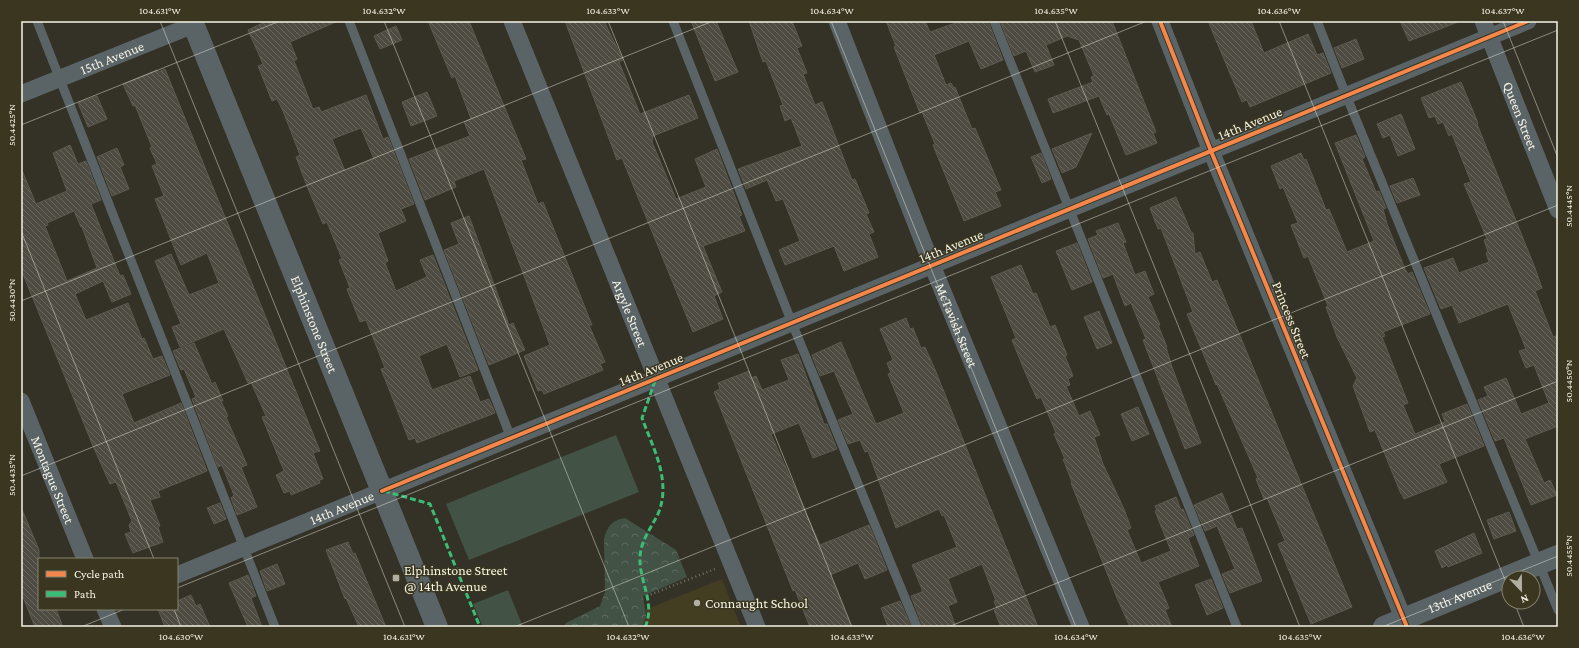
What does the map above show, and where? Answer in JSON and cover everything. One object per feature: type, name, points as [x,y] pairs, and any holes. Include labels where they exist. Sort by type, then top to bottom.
[{"type":"street","name":"Argyle Street","points":[[512,21],[757,627]]},
{"type":"street","name":"McTavish Street","points":[[837,21],[932,265],[1082,627]]},
{"type":"street","name":"Princess Street","points":[[1160,21],[1210,151],[1405,623]]},
{"type":"street","name":"Queen Street","points":[[1482,21],[1558,210]]},
{"type":"street","name":"14th Avenue","points":[[178,575],[1528,21]]},
{"type":"street","name":"15th Avenue","points":[[21,94],[196,22]]},
{"type":"street","name":"Elphinstone Street","points":[[196,22],[437,627]]},
{"type":"street","name":"Montague Street","points":[[21,401],[24,419],[85,558]]},
{"type":"street","name":"13th Avenue","points":[[1384,627],[1405,623],[1549,560]]},
{"type":"street","points":[[105,610],[113,627]]},
{"type":"lane","points":[[37,21],[275,627]]},
{"type":"lane","points":[[348,21],[511,438]]},
{"type":"lane","points":[[673,21],[792,323],[917,627]]},
{"type":"lane","points":[[994,21],[1237,627]]},
{"type":"lane","points":[[1317,21],[1346,96],[1549,560],[1558,610]]},
{"type":"path","points":[[647,596],[731,563]]},
{"type":"shaded area","name":"Connaught School","points":[[722,579],[741,627],[602,627]]},
{"type":"green space","points":[[616,435],[639,492],[469,560],[446,504]]},
{"type":"green space","points":[[625,518],[676,550],[687,577],[643,596],[646,616],[642,627],[563,627],[566,623],[600,606],[605,592],[604,539],[613,522]]},
{"type":"green space","points":[[508,590],[523,627],[483,627],[473,604]]},
{"type":"building","points":[[267,21],[338,21],[290,42],[297,59],[294,61],[313,109],[319,107],[321,112],[366,95],[383,139],[388,137],[414,204],[401,209],[406,221],[378,233],[388,261],[385,263],[396,291],[427,277],[420,260],[433,255],[478,370],[460,377],[447,344],[419,356],[432,390],[470,376],[480,402],[489,399],[495,413],[417,443],[415,438],[409,440],[381,369],[385,368],[366,320],[360,322],[347,289],[350,288],[339,260],[342,259],[327,222],[323,224],[307,186],[296,157],[300,155],[283,111],[277,99],[272,101],[258,66],[263,64],[248,30]],"holes":[[[361,128],[374,159],[345,171],[332,139]]]},
{"type":"building","points":[[428,21],[469,21],[526,159],[521,160],[538,204],[543,202],[592,325],[589,325],[605,362],[600,364],[603,370],[544,394],[542,390],[538,391],[524,356],[550,345],[484,169],[454,181],[456,187],[425,200],[409,159],[470,136],[464,122],[471,119],[455,76],[452,78]]},
{"type":"building","points":[[565,21],[604,21],[623,60],[619,62],[640,114],[689,95],[698,118],[653,136],[652,142],[676,199],[706,187],[695,159],[717,149],[742,215],[739,216],[745,231],[703,246],[722,292],[714,296],[723,319],[693,332],[622,158],[617,160]]},
{"type":"building","points":[[691,21],[716,21],[738,72],[715,81]]},
{"type":"building","points":[[749,21],[792,21],[802,46],[797,48],[807,73],[803,74],[815,105],[822,102],[852,180],[855,179],[869,213],[866,214],[874,232],[869,234],[878,257],[844,271],[834,246],[785,265],[779,250],[800,241],[783,199],[776,201],[767,180],[746,189],[738,169],[802,146],[791,118],[785,121],[780,106],[783,105],[766,61],[763,62]]},
{"type":"building","points":[[886,21],[925,21],[930,32],[961,21],[988,21],[1003,60],[981,69],[969,41],[934,55],[946,85],[951,83],[954,88],[955,87],[972,129],[975,128],[1001,190],[995,192],[1001,206],[964,221],[933,145],[935,144],[922,112],[920,113],[894,47],[896,46]]},
{"type":"building","points":[[1000,21],[1112,21],[1156,132],[1153,133],[1157,143],[1126,155],[1109,114],[1107,115],[1099,96],[1053,113],[1048,99],[1093,82],[1091,77],[1094,76],[1079,40],[1067,36],[1046,45],[1054,65],[1035,72],[1026,51],[1014,56]]},
{"type":"building","points":[[1208,21],[1251,21],[1264,53],[1308,34],[1317,55],[1323,53],[1331,73],[1250,107],[1247,100],[1242,102]]},
{"type":"building","points":[[1400,21],[1458,21],[1458,22],[1409,41]]},
{"type":"building","points":[[396,26],[402,40],[380,49],[374,36]]},
{"type":"building","points":[[1356,39],[1364,59],[1342,68],[1334,48]]},
{"type":"building","points":[[165,69],[320,451],[313,453],[323,479],[319,480],[320,483],[291,495],[290,491],[284,493],[276,475],[284,471],[262,417],[266,416],[251,382],[248,383],[224,329],[180,347],[172,327],[181,324],[155,261],[171,254],[189,295],[219,283],[207,253],[181,265],[155,199],[164,196],[152,166],[157,164],[150,148],[152,147],[135,105],[133,106],[123,84],[157,70],[158,72]]},
{"type":"building","points":[[1461,82],[1535,268],[1542,288],[1535,291],[1553,337],[1558,335],[1558,426],[1525,439],[1544,483],[1550,480],[1557,495],[1531,505],[1504,438],[1495,441],[1478,400],[1488,396],[1484,387],[1506,378],[1521,414],[1549,403],[1534,365],[1526,368],[1519,351],[1526,349],[1508,304],[1459,323],[1452,305],[1441,309],[1424,268],[1453,258],[1459,273],[1489,262],[1486,253],[1488,252],[1484,240],[1487,239],[1464,184],[1471,182],[1452,134],[1449,136],[1443,122],[1438,124],[1435,116],[1429,118],[1421,98]]},
{"type":"building","points":[[427,92],[437,116],[411,126],[402,102]]},
{"type":"building","points":[[97,96],[107,119],[88,127],[78,103]]},
{"type":"building","points":[[1401,114],[1415,149],[1398,156],[1390,135],[1383,138],[1377,124]]},
{"type":"building","points":[[1092,133],[1076,167],[1062,173],[1052,149]]},
{"type":"building","points":[[1356,135],[1365,157],[1362,159],[1376,192],[1379,191],[1386,208],[1383,209],[1387,224],[1405,269],[1408,274],[1412,272],[1430,314],[1383,332],[1385,336],[1382,337],[1408,403],[1403,405],[1415,434],[1445,422],[1442,414],[1467,404],[1484,446],[1439,464],[1447,482],[1404,499],[1375,430],[1370,432],[1353,386],[1357,378],[1337,337],[1326,307],[1328,306],[1308,256],[1304,258],[1291,225],[1298,223],[1283,187],[1280,189],[1271,166],[1301,153],[1304,160],[1306,159],[1326,210],[1329,209],[1347,252],[1374,241],[1335,143]]},
{"type":"building","points":[[70,145],[78,164],[86,161],[101,200],[91,204],[120,276],[123,275],[131,294],[112,302],[103,281],[75,294],[86,320],[128,303],[142,339],[144,338],[153,359],[162,356],[170,375],[122,394],[134,423],[181,403],[207,471],[158,491],[160,497],[150,500],[160,526],[158,527],[163,542],[133,553],[125,534],[131,532],[129,525],[132,521],[116,482],[110,484],[93,446],[21,269],[21,168],[36,204],[67,191],[53,153]],"holes":[[[74,211],[97,268],[67,281],[45,226],[48,225],[47,223]]]},
{"type":"building","points":[[117,148],[124,165],[120,167],[129,189],[112,196],[97,157]]},
{"type":"building","points":[[1041,153],[1051,179],[1042,183],[1031,157]]},
{"type":"building","points":[[1413,178],[1420,195],[1397,203],[1390,186]]},
{"type":"building","points":[[1176,197],[1191,232],[1193,233],[1195,254],[1200,252],[1212,282],[1217,280],[1352,607],[1311,624],[1278,544],[1285,541],[1267,498],[1264,499],[1256,479],[1258,478],[1217,384],[1216,385],[1187,314],[1193,312],[1161,228],[1158,229],[1150,208]]},
{"type":"building","points":[[469,216],[509,325],[513,323],[525,350],[489,365],[444,250],[459,244],[451,223]]},
{"type":"building","points":[[1118,223],[1126,242],[1123,243],[1135,275],[1145,271],[1154,294],[1148,297],[1160,325],[1158,325],[1167,347],[1172,367],[1201,443],[1185,449],[1143,340],[1146,339],[1131,303],[1125,306],[1113,274],[1103,278],[1088,239],[1098,235],[1096,231]]},
{"type":"building","points":[[1077,243],[1092,282],[1072,290],[1056,251]]},
{"type":"building","points":[[1021,265],[1033,294],[1036,293],[1050,327],[1055,325],[1067,355],[1065,356],[1073,376],[1068,379],[1070,385],[1066,386],[1079,416],[1090,411],[1100,435],[1094,437],[1103,464],[1124,509],[1131,528],[1127,530],[1141,563],[1171,551],[1155,511],[1157,510],[1155,506],[1176,497],[1194,535],[1188,538],[1199,566],[1158,582],[1169,608],[1165,610],[1172,627],[1130,627],[1117,598],[1071,483],[1072,482],[1063,459],[1065,459],[1054,434],[1056,433],[1041,397],[1037,399],[1025,372],[1012,340],[1016,338],[991,277]]},
{"type":"building","points":[[1099,311],[1112,343],[1097,349],[1084,317]]},
{"type":"building","points":[[906,318],[910,329],[913,328],[921,348],[925,347],[936,372],[1038,627],[1001,627],[994,610],[997,609],[994,601],[996,601],[982,564],[948,579],[957,602],[948,606],[956,627],[923,627],[911,596],[922,592],[912,565],[957,547],[944,515],[942,516],[939,509],[896,528],[868,451],[865,452],[860,440],[848,444],[838,420],[853,414],[834,371],[820,376],[812,355],[841,342],[876,424],[904,413],[888,374],[891,373],[887,363],[893,360],[880,329]]},
{"type":"building","points":[[194,343],[212,384],[215,382],[228,416],[226,417],[247,465],[241,467],[257,507],[237,515],[231,498],[234,495],[222,465],[218,467],[192,399],[196,397],[184,369],[181,370],[173,351]]},
{"type":"building","points":[[798,354],[824,424],[827,424],[837,449],[813,458],[799,423],[771,434],[820,545],[869,525],[887,570],[865,579],[858,563],[830,575],[851,627],[810,627],[795,590],[793,591],[714,392],[720,389],[718,383],[749,371],[751,378],[756,376],[762,390],[789,380],[781,360]]},
{"type":"building","points":[[1138,407],[1149,434],[1132,441],[1121,414]]},
{"type":"building","points":[[1222,493],[1237,529],[1242,528],[1262,581],[1230,593],[1222,574],[1235,569],[1217,526],[1205,531],[1194,505]]},
{"type":"building","points":[[220,503],[226,519],[214,524],[207,508]]},
{"type":"building","points":[[21,507],[39,550],[38,610],[56,610],[63,627],[35,627],[21,592]]},
{"type":"building","points":[[1509,512],[1516,531],[1494,539],[1487,520]]},
{"type":"building","points":[[1474,533],[1482,553],[1442,568],[1435,551]]},
{"type":"building","points":[[348,542],[353,554],[355,553],[386,627],[359,627],[346,598],[345,599],[326,550]]},
{"type":"building","points":[[277,564],[285,584],[267,591],[260,571]]},
{"type":"building","points":[[248,575],[256,596],[251,598],[262,627],[248,627],[229,583]]},
{"type":"building","points":[[1211,579],[1223,608],[1207,615],[1195,585]]},
{"type":"building","points":[[191,595],[196,606],[200,604],[210,627],[165,627],[158,610],[178,610],[178,601]]},
{"type":"building","points":[[900,601],[911,627],[888,627],[881,608]]},
{"type":"marked path","points":[[645,627],[649,610],[640,567],[640,552],[649,530],[658,514],[662,502],[663,489],[662,477],[656,453],[642,418],[656,378]]},
{"type":"marked path","points":[[384,491],[430,504],[480,627]]},
{"type":"cycle path","points":[[1160,21],[1211,151],[1407,627]]},
{"type":"cycle path","points":[[382,491],[1528,21]]},
{"type":"place","name":"Elphinstone Street @ 14th Avenue","points":[[396,578]]},
{"type":"place","name":"Connaught School","points":[[697,603]]}]
